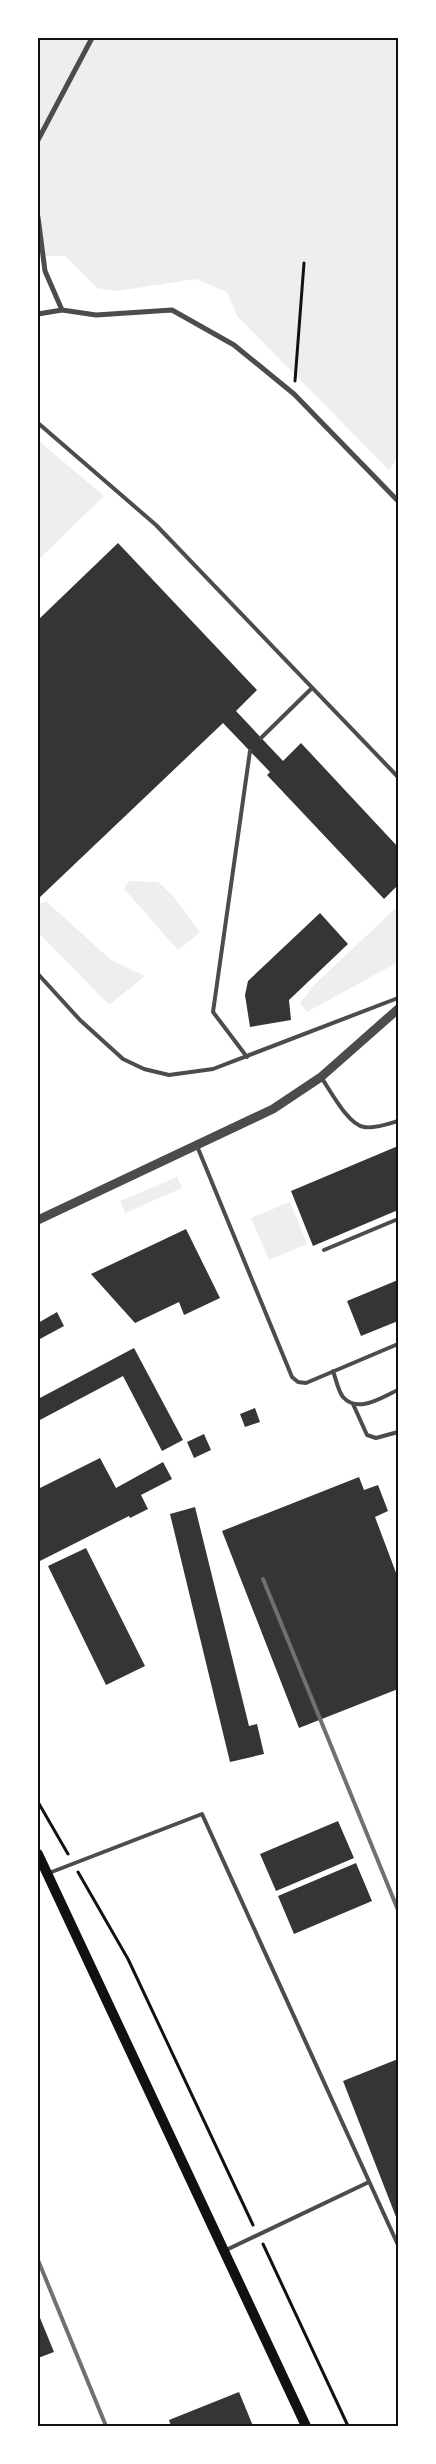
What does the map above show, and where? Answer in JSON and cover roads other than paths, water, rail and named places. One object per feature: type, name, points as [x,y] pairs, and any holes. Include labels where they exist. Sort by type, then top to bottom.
[{"type":"main road","points":[[38,1854],[306,2426]]},
{"type":"street","points":[[38,140],[92,38]]},
{"type":"street","points":[[38,217],[45,271],[62,310]]},
{"type":"street","points":[[38,314],[62,310],[96,315],[172,310],[234,345],[294,394],[398,500]]},
{"type":"street","points":[[38,1220],[273,1109],[321,1077],[398,1009]]},
{"type":"lane","points":[[38,423],[156,525],[398,777]]},
{"type":"lane","points":[[261,738],[312,688]]},
{"type":"lane","points":[[248,1057],[213,1012],[250,751]]},
{"type":"lane","points":[[38,974],[80,1020],[123,1059],[144,1069],[170,1075],[189,1074],[213,1069],[398,998]]},
{"type":"lane","points":[[321,1077],[353,1122],[362,1127],[398,1121]]},
{"type":"lane","points":[[196,1144],[292,1377],[298,1382],[306,1383],[398,1344]]},
{"type":"lane","points":[[324,1250],[398,1219]]},
{"type":"lane","points":[[333,1371],[343,1396],[353,1404],[368,1435],[376,1438],[398,1432]]},
{"type":"lane","points":[[353,1404],[363,1405],[398,1390]]},
{"type":"lane","points":[[47,1874],[202,1814],[398,2245]]},
{"type":"lane","points":[[224,2251],[369,2182]]},
{"type":"railway","points":[[263,1579],[398,1910]]},
{"type":"railway","points":[[38,2260],[106,2426]]}]
